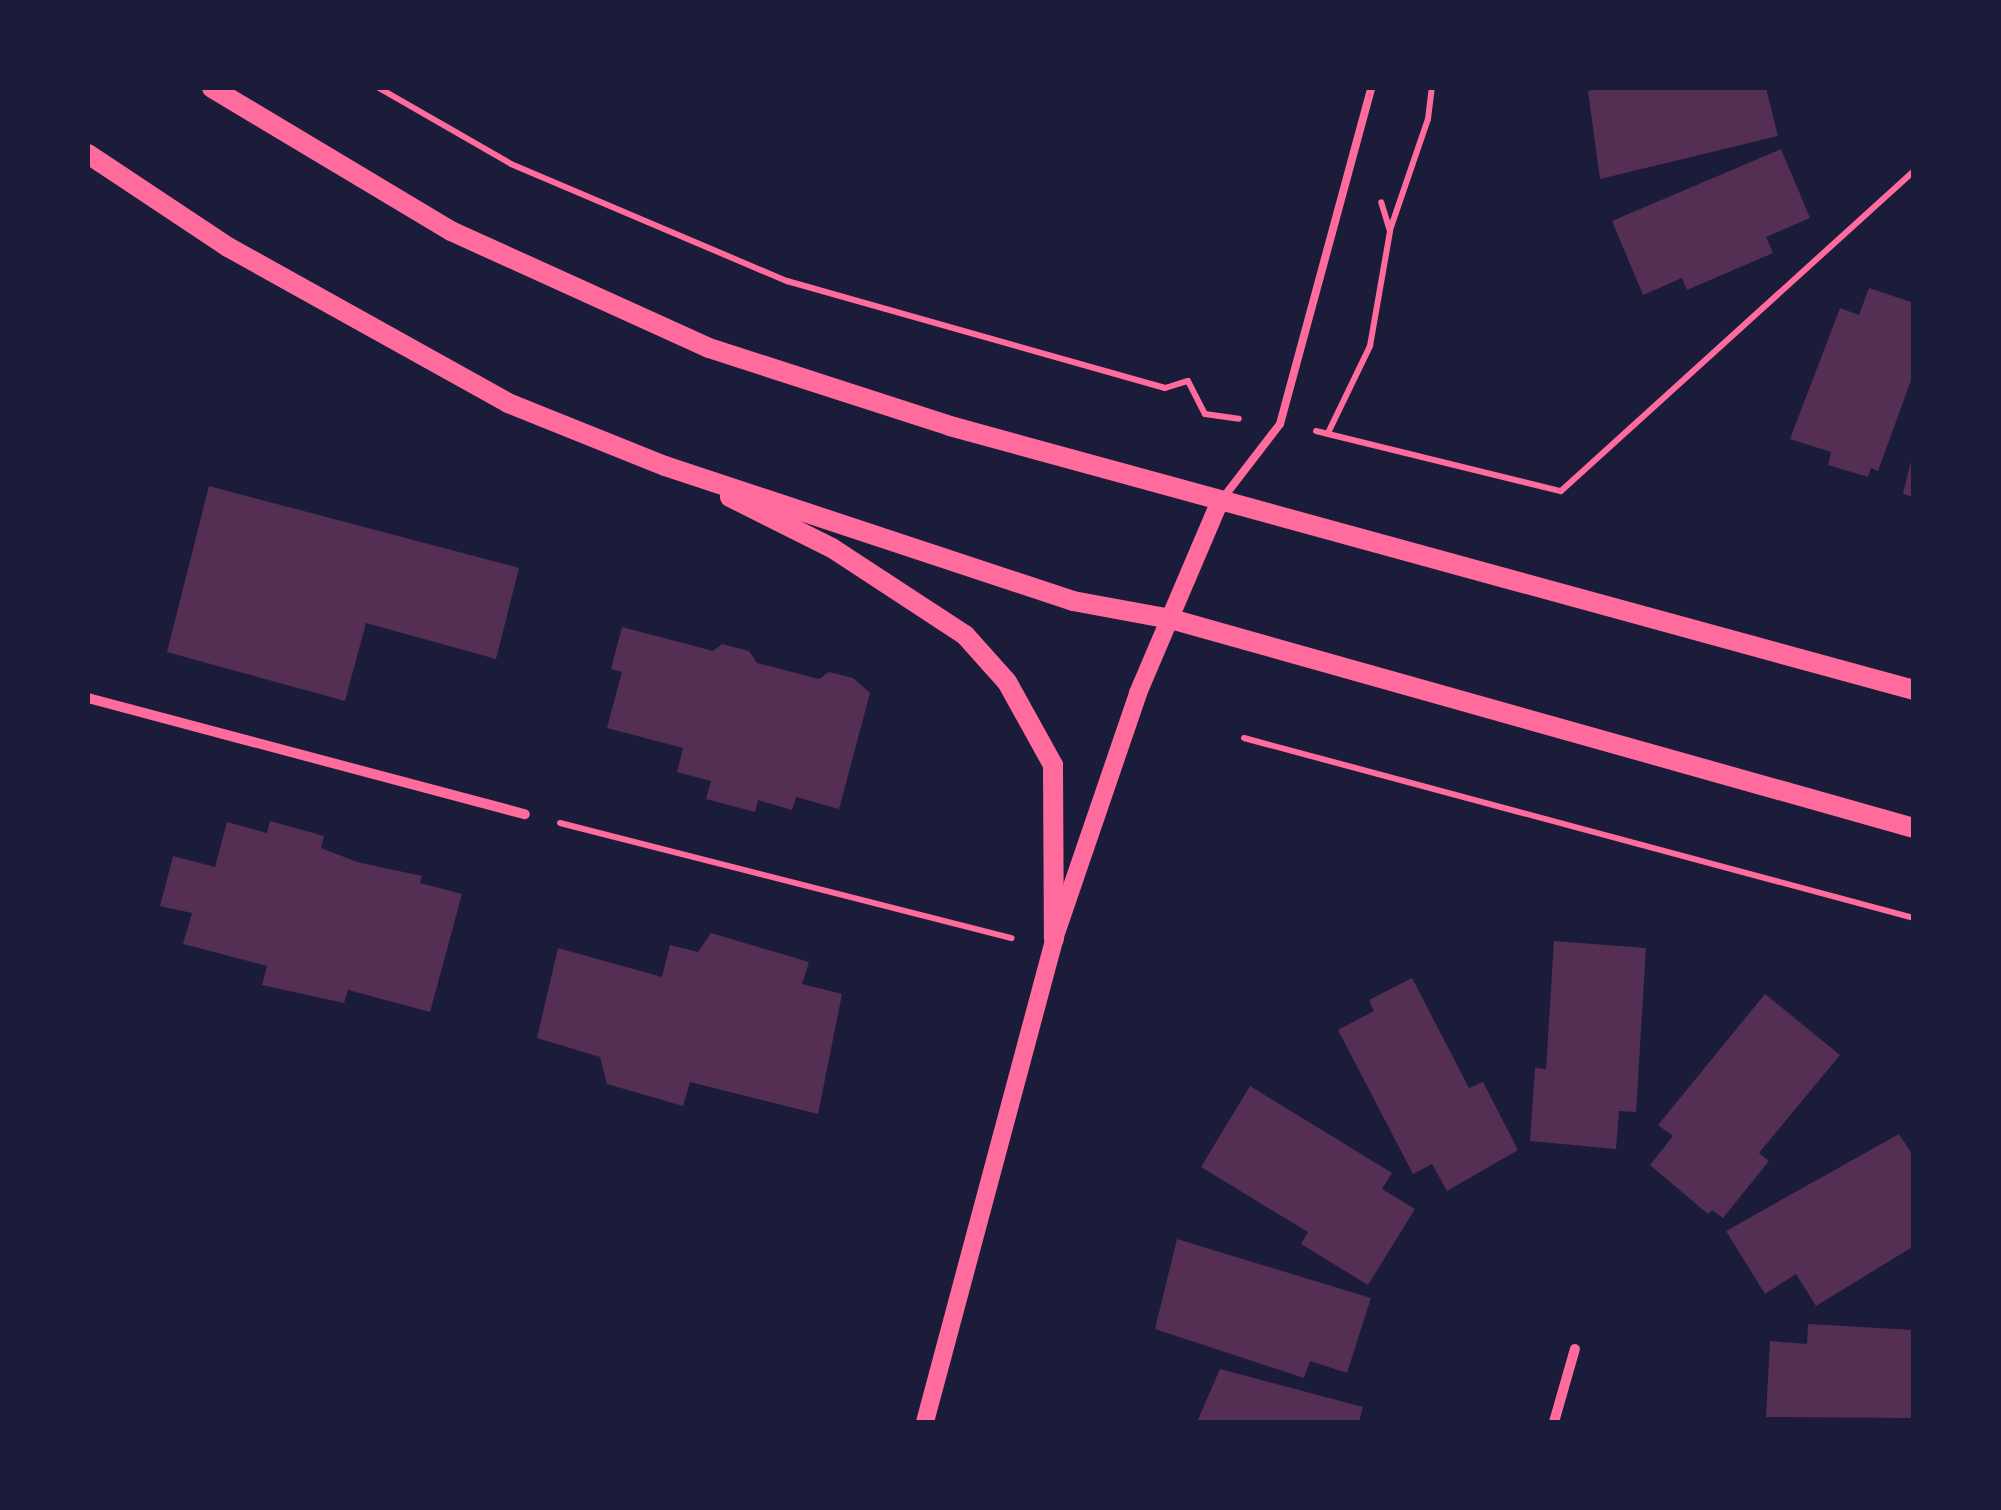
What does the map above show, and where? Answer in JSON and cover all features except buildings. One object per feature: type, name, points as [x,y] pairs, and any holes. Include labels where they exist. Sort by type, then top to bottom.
[{"type":"main road","points":[[212,88],[450,231],[709,348],[950,426],[1914,690]]},
{"type":"main road","points":[[88,154],[228,246],[508,404],[666,466],[1073,601],[1171,619],[1914,828]]},
{"type":"main road","points":[[666,466],[832,548],[965,636],[1007,682],[1053,765],[1054,940]]},
{"type":"street","points":[[925,1422],[1054,940],[1138,693],[1220,501]]},
{"type":"street","points":[[88,698],[524,814]]},
{"type":"street","points":[[1554,1422],[1575,1349]]},
{"type":"lane","points":[[1220,501],[1280,424],[1371,88]]},
{"type":"path","points":[[378,88],[511,164],[619,215],[787,281],[919,322],[1165,388],[1188,381],[1205,414]]},
{"type":"path","points":[[1328,433],[1370,346],[1390,231],[1428,119],[1432,88]]},
{"type":"path","points":[[1355,142],[1390,231]]},
{"type":"path","points":[[1366,440],[1561,491],[1914,171]]},
{"type":"path","points":[[1244,738],[1914,918]]},
{"type":"path","points":[[524,814],[991,938],[1054,940]]}]
